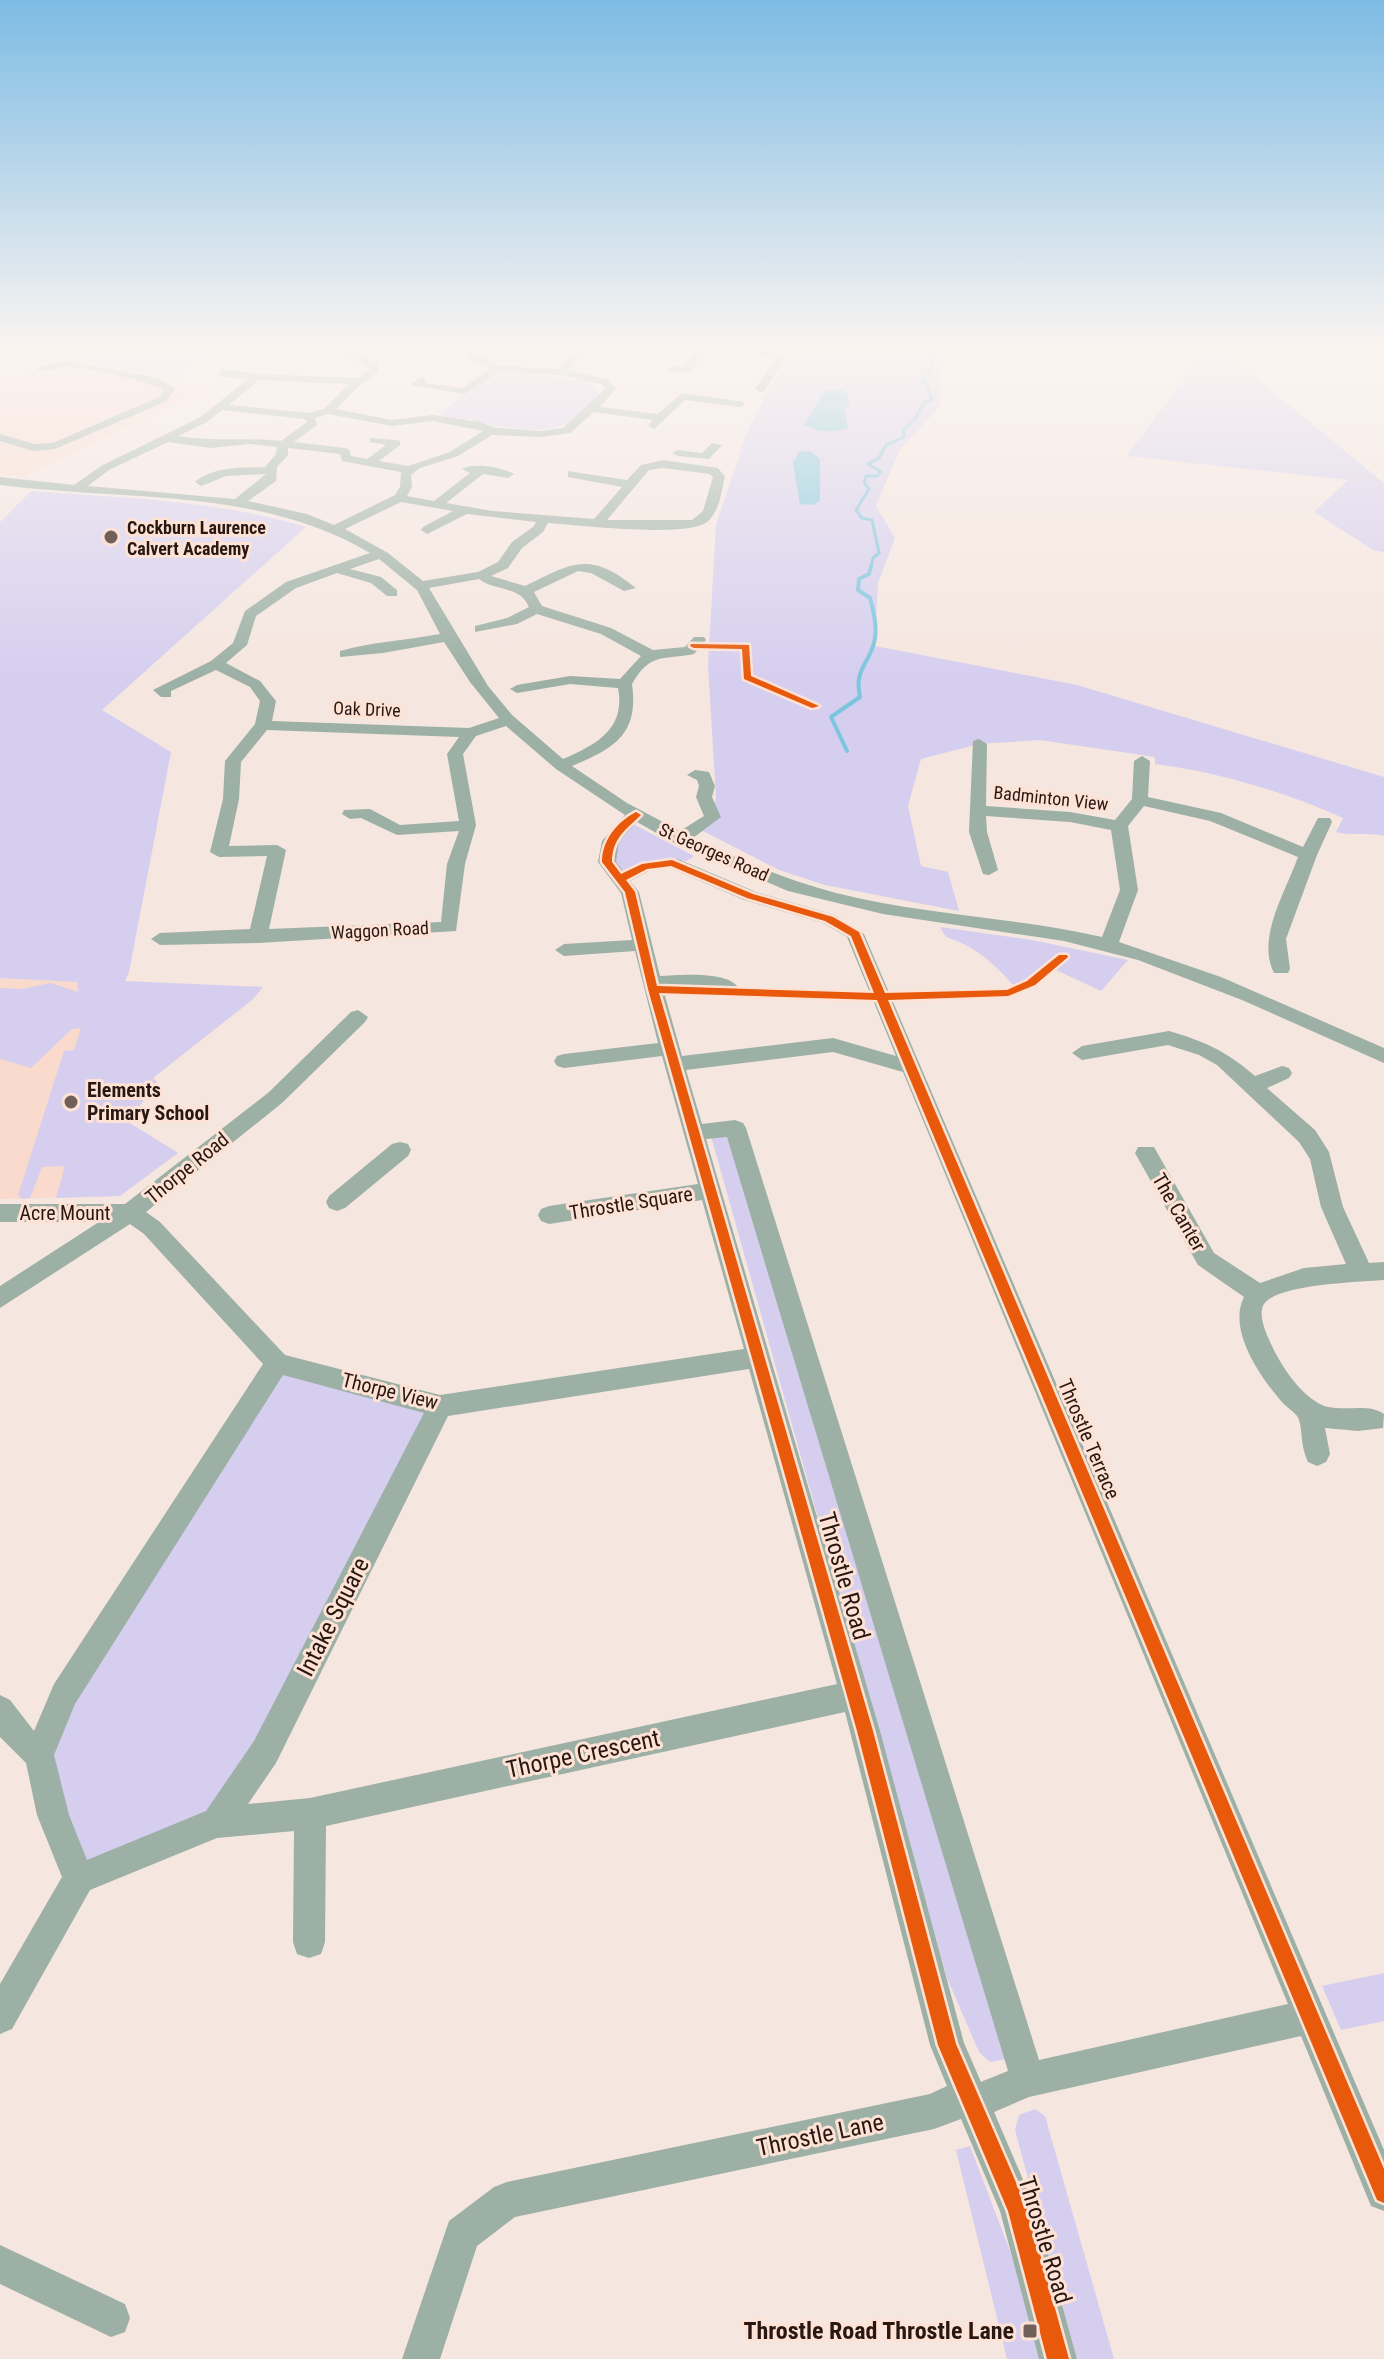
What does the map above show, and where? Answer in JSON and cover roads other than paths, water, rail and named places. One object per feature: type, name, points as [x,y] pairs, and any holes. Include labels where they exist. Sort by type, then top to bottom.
[{"type":"street","points":[[75,490],[123,459]]},
{"type":"street","points":[[236,504],[272,478],[274,462],[277,459]]},
{"type":"street","points":[[347,459],[410,470]]},
{"type":"street","points":[[370,462],[375,459]]},
{"type":"street","points":[[335,529],[399,498],[404,493],[405,474],[440,459]]},
{"type":"street","points":[[663,464],[668,459]]},
{"type":"street","points":[[560,486],[582,464]]},
{"type":"street","points":[[399,498],[493,515],[698,529],[710,512],[719,468],[663,464],[645,467],[598,522]]},
{"type":"street","points":[[201,477],[240,470],[272,470]]},
{"type":"street","points":[[438,503],[474,470],[508,474]]},
{"type":"street","points":[[572,474],[628,484]]},
{"type":"street","name":"St Georges Road","points":[[0,481],[236,504],[335,529],[380,554],[420,585],[448,637],[485,693],[509,720],[562,765],[636,815],[680,839],[756,873],[848,902],[1108,945],[1202,975],[1384,1056]]},
{"type":"street","points":[[433,524],[467,509]]},
{"type":"street","points":[[420,585],[481,575],[503,565],[517,545],[539,529],[543,519]]},
{"type":"street","points":[[166,694],[160,690],[216,664],[240,645],[250,614],[291,585],[380,554]]},
{"type":"street","points":[[481,575],[492,584],[527,590],[549,581],[570,566],[598,563],[617,584],[629,588]]},
{"type":"street","points":[[336,569],[376,580],[392,593]]},
{"type":"street","points":[[527,590],[536,609]]},
{"type":"street","points":[[480,629],[512,621],[536,609],[606,631],[649,654],[695,651]]},
{"type":"street","points":[[345,654],[360,642],[383,649],[412,636],[448,637]]},
{"type":"street","points":[[412,636],[415,649],[431,653]]},
{"type":"street","points":[[562,765],[611,740],[620,728],[628,705],[625,684],[649,654]]},
{"type":"street","points":[[216,664],[255,684],[268,701],[263,725],[233,761],[231,799],[219,852],[277,850],[258,937]]},
{"type":"street","points":[[517,689],[570,680],[625,684]]},
{"type":"street","points":[[470,733],[509,720]]},
{"type":"street","name":"Oak Drive","points":[[263,725],[470,733]]},
{"type":"street","name":"Waggon Road","points":[[160,939],[450,927],[456,864],[468,825],[455,754],[470,733]]},
{"type":"street","name":"Badminton View","points":[[979,744],[978,832],[989,870]]},
{"type":"street","points":[[1108,945],[1129,890],[1119,826],[1140,800],[1142,761]]},
{"type":"street","points":[[680,839],[713,817],[704,797],[707,786],[701,773]]},
{"type":"street","points":[[1140,800],[1215,817],[1308,855]]},
{"type":"street","name":"Badminton View","points":[[978,810],[1070,817],[1119,826]]},
{"type":"street","points":[[350,814],[364,813],[397,830],[468,825]]},
{"type":"street","name":"Throstle Road","points":[[636,815],[621,827],[608,844],[607,862],[630,892],[652,983],[855,1695],[947,2045],[1018,2210],[1058,2359]]},
{"type":"street","points":[[1281,969],[1277,939],[1308,855],[1324,822]]},
{"type":"street","name":"Throstle Terrace","points":[[620,879],[645,866],[672,863],[750,896],[844,925],[855,934],[1384,2193]]},
{"type":"street","points":[[564,950],[643,945]]},
{"type":"street","points":[[652,983],[694,981],[727,986],[727,991]]},
{"type":"street","name":"Thorpe Road","points":[[0,1298],[130,1213],[275,1098],[358,1017]]},
{"type":"street","points":[[1082,1053],[1169,1038],[1206,1050],[1254,1085],[1307,1136],[1321,1158],[1332,1207],[1373,1271],[1304,1277],[1258,1294],[1250,1309],[1262,1352],[1273,1372],[1312,1412],[1349,1420],[1374,1420]]},
{"type":"street","points":[[564,1061],[833,1045],[909,1067]]},
{"type":"street","points":[[1254,1085],[1282,1073]]},
{"type":"street","name":"Throstle Road","points":[[696,1132],[735,1128],[1028,2080]]},
{"type":"street","points":[[337,1202],[400,1150]]},
{"type":"street","name":"The Canter","points":[[1146,1153],[1206,1259],[1258,1294]]},
{"type":"street","name":"Throstle Square","points":[[549,1215],[712,1190]]},
{"type":"street","name":"Acre Mount","points":[[0,1213],[130,1213]]},
{"type":"street","points":[[0,2017],[79,1879],[53,1815],[39,1755],[64,1694],[277,1363],[152,1228],[130,1213]]},
{"type":"street","name":"Thorpe View","points":[[277,1363],[440,1406],[759,1357]]},
{"type":"street","name":"Intake Square","points":[[217,1822],[265,1752],[440,1406]]},
{"type":"street","points":[[1312,1412],[1312,1433],[1317,1454]]},
{"type":"street","name":"Thorpe Crescent","points":[[79,1879],[217,1822],[310,1814],[855,1695]]},
{"type":"street","points":[[0,1710],[16,1735],[39,1755]]},
{"type":"street","points":[[309,1942],[310,1814]]},
{"type":"street","name":"Throstle Lane","points":[[421,2359],[462,2234],[507,2200],[934,2111],[951,2102],[984,2099],[1028,2080],[1312,2016]]},
{"type":"street","points":[[0,2264],[111,2318]]},
{"type":"water","points":[[795,459],[820,459],[820,501],[813,505],[800,504],[793,463]]},
{"type":"waterway","points":[[871,568],[873,558],[879,553],[872,520],[862,518],[856,510],[869,489],[864,483],[866,476],[877,476],[881,472],[868,464],[877,459]]},
{"type":"waterway","points":[[847,751],[831,717],[860,697],[860,674],[874,643],[876,626],[870,598],[858,590],[859,579],[869,574],[871,566]]},
{"type":"place","name":"Cockburn Laurence Calvert Academy","points":[[111,537]]},
{"type":"place","name":"Elements Primary School","points":[[71,1102]]},
{"type":"place","name":"Throstle Road Throstle Lane","points":[[1030,2331]]}]
